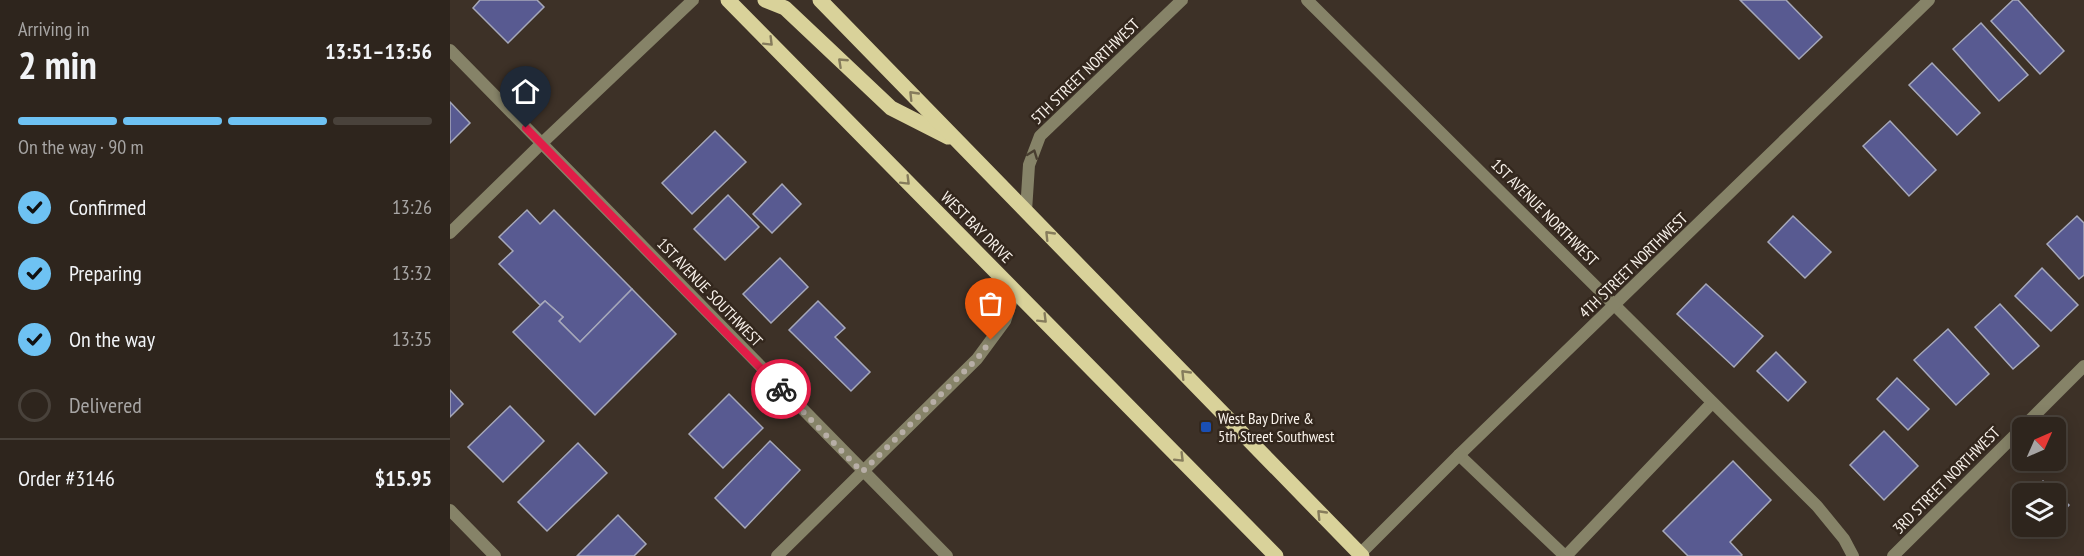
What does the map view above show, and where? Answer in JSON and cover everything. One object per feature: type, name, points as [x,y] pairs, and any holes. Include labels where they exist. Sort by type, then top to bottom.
[{"type":"main road","name":"WEST BAY DRIVE","points":[[728,0],[1276,556]]},
{"type":"main road","points":[[765,0],[785,8],[891,108],[958,142]]},
{"type":"main road","points":[[820,0],[1360,555]]},
{"type":"street","points":[[450,233],[693,0]]},
{"type":"street","name":"5TH STREET NORTHWEST","points":[[1026,211],[1029,165],[1040,135],[1182,0]]},
{"type":"street","name":"1ST AVENUE NORTHWEST","points":[[1307,0],[1817,506],[1844,539],[1853,556]]},
{"type":"street","name":"4TH STREET NORTHWEST","points":[[1360,555],[1459,455],[1929,0]]},
{"type":"street","name":"1ST AVENUE SOUTHWEST","points":[[450,50],[947,556]]},
{"type":"street","points":[[777,556],[977,359],[1005,321],[1015,291]]},
{"type":"street","name":"3RD STREET NORTHWEST","points":[[2033,417],[2084,366]]},
{"type":"street","points":[[1459,455],[1565,556],[1712,403]]},
{"type":"street","name":"3RD STREET NORTHWEST","points":[[1893,556],[2012,438]]},
{"type":"street","points":[[450,510],[495,556]]},
{"type":"building","points":[[480,0],[537,0],[544,7],[508,43],[473,8]]},
{"type":"building","points":[[1740,0],[1786,0],[1822,37],[1799,59]]},
{"type":"building","points":[[2013,0],[2018,0],[2064,51],[2040,74],[1991,21]]},
{"type":"building","points":[[1981,23],[2028,75],[1999,101],[1953,49]]},
{"type":"building","points":[[1932,63],[1980,113],[1957,135],[1909,85]]},
{"type":"building","points":[[450,102],[470,123],[450,143]]},
{"type":"building","points":[[1890,121],[1936,170],[1909,196],[1863,146]]},
{"type":"building","points":[[715,131],[746,162],[692,214],[662,183]]},
{"type":"building","points":[[782,184],[801,204],[772,233],[753,214]]},
{"type":"building","points":[[728,195],[759,227],[725,260],[694,229]]},
{"type":"building","points":[[527,210],[540,224],[554,210],[632,289],[580,342],[559,321],[563,317],[545,301],[540,305],[499,264],[513,251],[499,237]]},
{"type":"building","points":[[1793,216],[1831,252],[1805,278],[1768,242]]},
{"type":"building","points":[[2077,216],[2084,223],[2084,275],[2079,279],[2047,244]]},
{"type":"building","points":[[780,258],[808,287],[771,323],[743,294]]},
{"type":"building","points":[[2042,268],[2078,305],[2051,331],[2015,296]]},
{"type":"building","points":[[1706,284],[1763,336],[1734,367],[1677,314]]},
{"type":"building","points":[[632,289],[676,334],[595,415],[513,332],[545,301],[563,317],[559,321],[580,342]]},
{"type":"building","points":[[818,301],[845,328],[835,337],[870,372],[851,391],[789,330]]},
{"type":"building","points":[[2000,304],[2039,346],[2013,369],[1975,327]]},
{"type":"building","points":[[1948,329],[1989,374],[1956,405],[1914,360]]},
{"type":"building","points":[[1776,352],[1806,382],[1788,401],[1757,371]]},
{"type":"building","points":[[1897,378],[1929,409],[1908,430],[1877,399]]},
{"type":"building","points":[[450,390],[463,404],[450,417]]},
{"type":"building","points":[[729,394],[763,428],[723,468],[689,434]]},
{"type":"building","points":[[510,406],[544,441],[503,482],[468,447]]},
{"type":"building","points":[[1884,431],[1918,466],[1884,500],[1850,465]]},
{"type":"building","points":[[770,441],[800,470],[745,528],[715,498]]},
{"type":"building","points":[[578,443],[607,473],[547,531],[518,502]]},
{"type":"building","points":[[1733,461],[1771,500],[1730,542],[1741,556],[1688,556],[1663,531]]},
{"type":"building","points":[[618,515],[646,544],[634,556],[577,556]]},
{"type":"way so far","points":[[781,389],[862,472],[977,359],[991,340]]},
{"type":"place","name":"West Bay Drive & 5th Street Southwest","points":[[1206,427]]},
{"type":"route","points":[[526,128],[781,389]]}]
